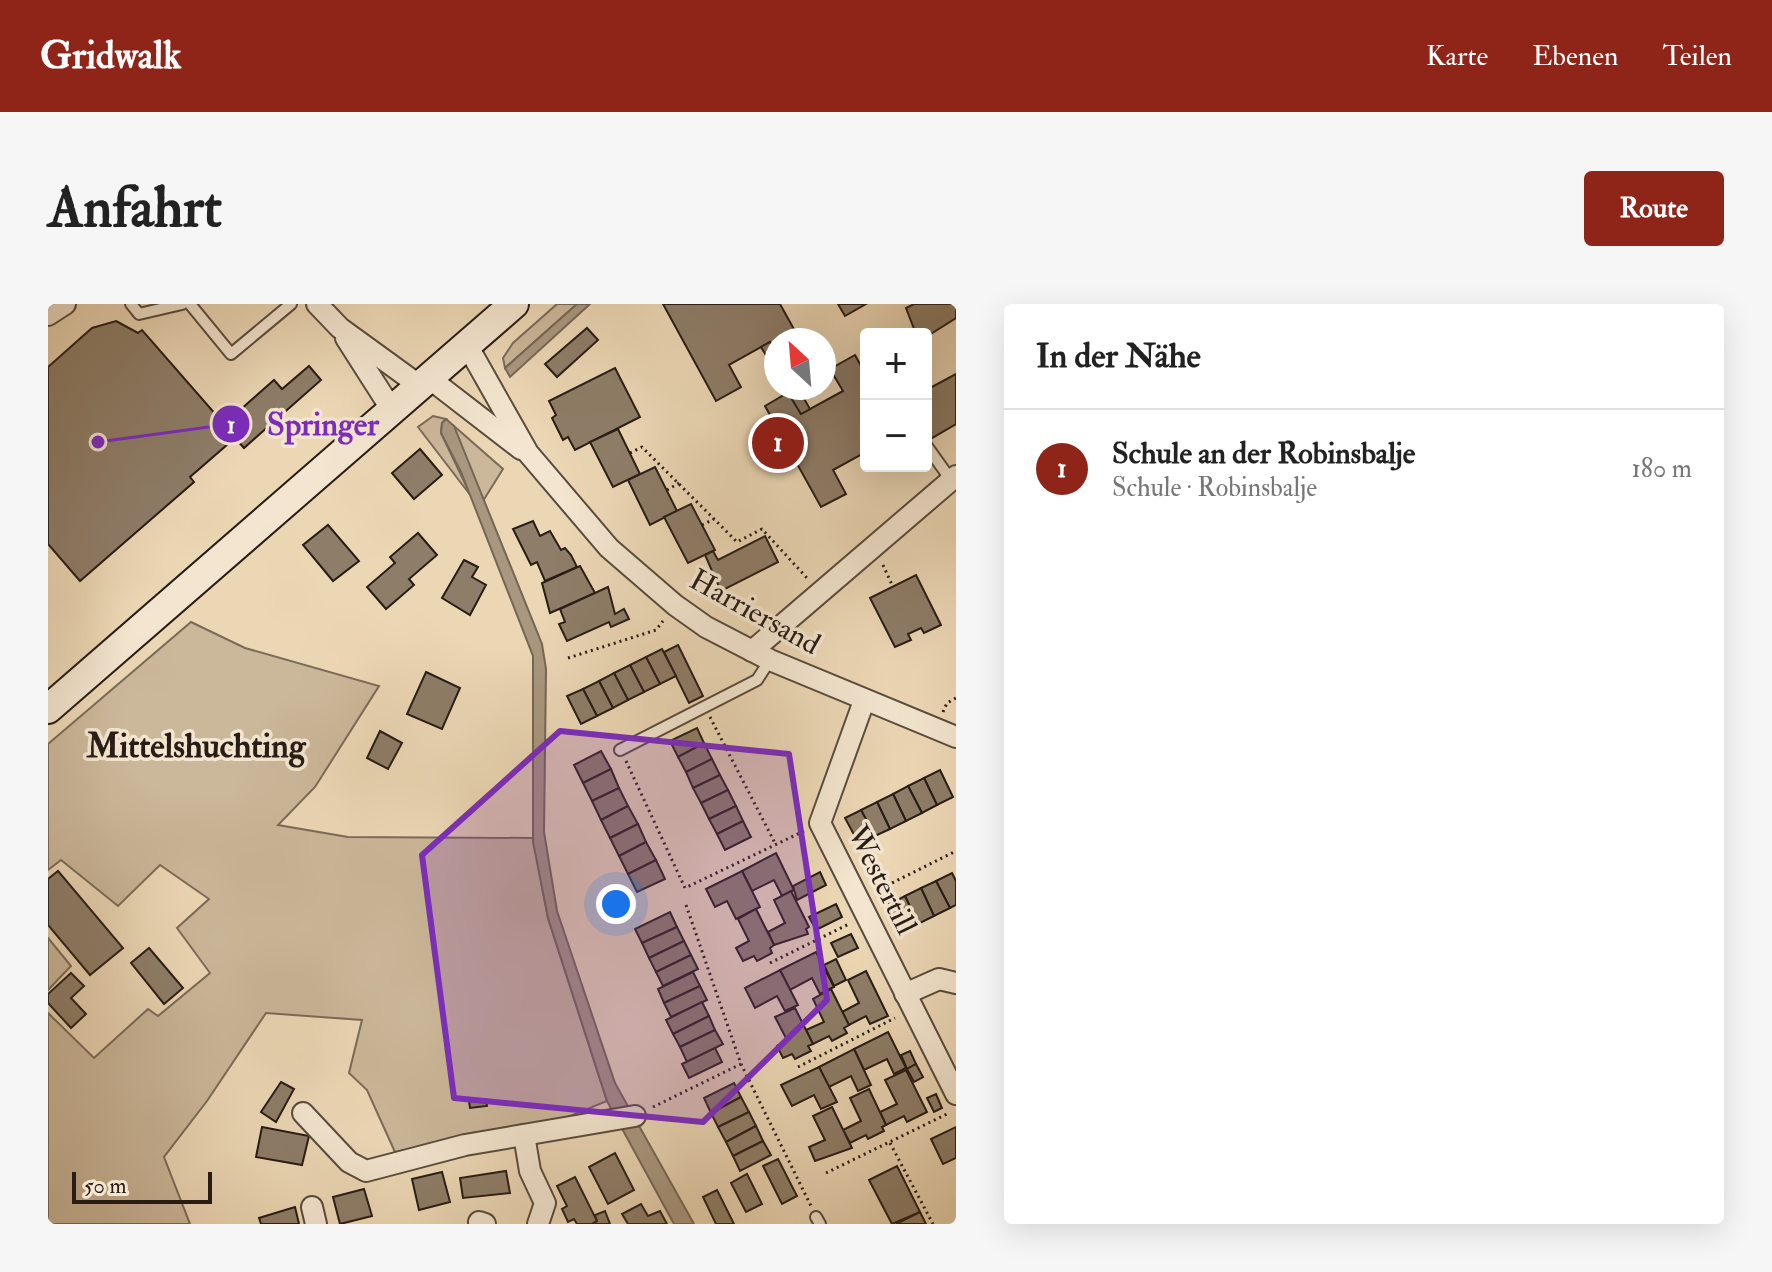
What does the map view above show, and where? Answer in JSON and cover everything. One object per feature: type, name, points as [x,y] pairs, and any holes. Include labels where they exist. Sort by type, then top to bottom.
[{"type":"main road","points":[[48,709],[514,304]]},
{"type":"street","points":[[48,315],[65,304]]},
{"type":"street","points":[[317,304],[340,328],[392,410]]},
{"type":"street","name":"Harriersand","points":[[340,328],[528,453]]},
{"type":"street","name":"Harriersand","points":[[467,345],[528,453],[609,548],[675,605],[761,656],[956,737]]},
{"type":"street","points":[[761,656],[820,592],[954,478]]},
{"type":"street","name":"Westertill","points":[[864,701],[820,823],[956,1094]]},
{"type":"street","points":[[909,1001],[939,979],[956,983]]},
{"type":"street","points":[[303,1113],[349,1162],[366,1171],[408,1158],[625,1118]]},
{"type":"street","points":[[524,1135],[530,1171],[545,1203],[538,1224]]},
{"type":"lane","points":[[131,304],[139,314],[182,304]]},
{"type":"lane","points":[[190,304],[231,354],[291,304]]},
{"type":"lane","points":[[932,452],[954,478]]},
{"type":"lane","points":[[620,750],[757,680],[761,656]]},
{"type":"path","points":[[630,453],[642,447],[737,542],[762,529],[820,592]]},
{"type":"path","points":[[667,490],[679,483]]},
{"type":"path","points":[[702,525],[714,519]]},
{"type":"path","points":[[875,546],[893,587]]},
{"type":"path","points":[[568,658],[656,630],[675,605]]},
{"type":"path","points":[[705,707],[776,845]]},
{"type":"path","points":[[620,750],[685,888],[820,823]]},
{"type":"path","points":[[770,963],[956,851]]},
{"type":"path","points":[[686,905],[741,1064],[818,1220]]},
{"type":"path","points":[[798,1067],[909,1001]]},
{"type":"path","points":[[625,1118],[741,1064]]},
{"type":"path","points":[[826,1173],[956,1110]]},
{"type":"path","points":[[890,1143],[933,1224]]},
{"type":"highlighted area","points":[[560,731],[789,754],[827,1000],[703,1122],[454,1098],[422,855]]},
{"type":"shaded area","points":[[557,304],[577,304],[505,368],[503,358],[513,343]]},
{"type":"shaded area","points":[[577,304],[590,304],[510,377],[505,368]]},
{"type":"shaded area","points":[[433,416],[446,419],[442,423],[441,433],[471,496],[418,427]]},
{"type":"shaded area","points":[[446,419],[454,426],[542,644],[546,669],[544,832],[557,911],[615,1083],[694,1224],[674,1224],[607,1101],[548,918],[533,842],[533,656],[461,472],[441,433],[442,423]]},
{"type":"shaded area","points":[[454,426],[503,469],[483,501],[455,431]]},
{"type":"shaded area","points":[[191,622],[245,648],[379,686],[315,787],[278,825],[348,837],[533,838],[548,918],[607,1101],[558,1121],[395,1152],[367,1090],[349,1073],[362,1020],[266,1013],[207,1101],[164,1157],[190,1224],[48,1224],[48,1013],[94,1058],[148,1009],[158,1016],[210,973],[177,928],[209,899],[160,865],[118,906],[61,860],[48,870],[48,744]]},
{"type":"shaded area","points":[[48,938],[71,966],[48,990]]},
{"type":"building","points":[[663,304],[780,304],[793,328],[764,328],[764,345],[729,365],[741,387],[716,401]]},
{"type":"building","points":[[838,304],[866,304],[845,316]]},
{"type":"building","points":[[914,304],[956,304],[956,318],[932,333],[932,328],[914,328],[906,308]]},
{"type":"building","points":[[116,321],[138,333],[142,330],[224,424],[274,380],[282,389],[309,366],[321,380],[244,448],[235,438],[190,477],[194,482],[80,581],[48,544],[48,367],[92,328]]},
{"type":"building","points":[[587,328],[598,340],[557,377],[545,364]]},
{"type":"building","points":[[855,355],[860,364],[860,455],[833,470],[846,494],[821,507],[765,406],[775,400],[793,400],[801,414],[827,400],[836,400],[836,395],[843,391],[836,379],[836,366]]},
{"type":"building","points":[[615,368],[640,417],[575,450],[568,437],[563,440],[552,418],[556,415],[549,401]]},
{"type":"building","points":[[956,374],[956,424],[932,438],[932,400],[932,387]]},
{"type":"building","points":[[792,400],[805,400],[810,409],[801,414]]},
{"type":"building","points":[[618,429],[640,474],[613,487],[590,442]]},
{"type":"building","points":[[420,449],[442,475],[414,499],[392,473]]},
{"type":"building","points":[[655,467],[677,511],[650,525],[628,480]]},
{"type":"building","points":[[691,504],[715,550],[688,563],[664,517]]},
{"type":"building","points":[[533,521],[540,536],[550,531],[561,550],[565,548],[577,567],[545,581],[537,562],[531,565],[513,529]]},
{"type":"building","points":[[328,525],[359,561],[333,581],[303,545]]},
{"type":"building","points":[[418,533],[437,555],[409,579],[414,585],[386,609],[367,587],[395,563],[390,557]]},
{"type":"building","points":[[765,536],[778,562],[721,591],[705,555],[713,551],[718,560]]},
{"type":"building","points":[[464,560],[478,567],[472,577],[486,585],[470,615],[442,598]]},
{"type":"building","points":[[580,566],[595,593],[550,613],[542,583]]},
{"type":"building","points":[[916,575],[941,625],[924,633],[921,628],[908,634],[911,640],[895,647],[870,598]]},
{"type":"building","points":[[608,587],[615,614],[624,609],[629,619],[611,627],[609,622],[567,641],[559,624],[565,622],[560,609]]},
{"type":"building","points":[[678,645],[703,696],[689,703],[664,652]]},
{"type":"building","points":[[662,649],[676,676],[660,684],[646,657]]},
{"type":"building","points":[[646,657],[660,684],[644,692],[630,665]]},
{"type":"building","points":[[630,665],[644,692],[628,700],[614,673]]},
{"type":"building","points":[[426,672],[460,688],[442,729],[407,714]]},
{"type":"building","points":[[614,673],[628,700],[613,708],[599,681]]},
{"type":"building","points":[[599,681],[613,708],[597,716],[583,689]]},
{"type":"building","points":[[583,689],[597,716],[581,724],[567,696]]},
{"type":"building","points":[[697,728],[704,743],[678,757],[670,741]]},
{"type":"building","points":[[380,731],[402,743],[388,769],[367,758]]},
{"type":"building","points":[[704,743],[712,759],[686,772],[678,757]]},
{"type":"building","points":[[601,751],[611,769],[583,783],[574,765]]},
{"type":"building","points":[[712,759],[720,775],[693,788],[686,772]]},
{"type":"building","points":[[611,769],[619,788],[592,801],[583,783]]},
{"type":"building","points":[[940,770],[953,797],[937,805],[924,778]]},
{"type":"building","points":[[720,775],[728,790],[701,803],[693,788]]},
{"type":"building","points":[[924,778],[937,805],[922,813],[908,786]]},
{"type":"building","points":[[908,786],[922,813],[906,821],[893,794]]},
{"type":"building","points":[[619,788],[628,806],[601,820],[592,801]]},
{"type":"building","points":[[728,790],[736,806],[709,819],[701,803]]},
{"type":"building","points":[[893,794],[906,821],[890,829],[877,802]]},
{"type":"building","points":[[877,802],[890,829],[875,836],[861,810]]},
{"type":"building","points":[[628,806],[638,824],[610,838],[601,820]]},
{"type":"building","points":[[736,806],[743,821],[717,834],[709,819]]},
{"type":"building","points":[[861,810],[875,836],[859,844],[845,818]]},
{"type":"building","points":[[743,821],[751,837],[725,850],[717,834]]},
{"type":"building","points":[[638,824],[646,842],[619,856],[610,838]]},
{"type":"building","points":[[646,842],[656,860],[628,874],[619,856]]},
{"type":"building","points":[[776,853],[794,890],[782,896],[774,880],[752,891],[742,871]]},
{"type":"building","points":[[656,860],[665,879],[637,892],[628,874]]},
{"type":"building","points":[[58,871],[123,948],[90,975],[48,925],[48,879]]},
{"type":"building","points":[[742,871],[760,907],[736,919],[727,901],[715,907],[706,889]]},
{"type":"building","points":[[820,872],[826,885],[797,900],[793,886]]},
{"type":"building","points":[[952,873],[956,881],[956,905],[950,908],[936,881]]},
{"type":"building","points":[[936,881],[950,908],[934,916],[921,888]]},
{"type":"building","points":[[921,888],[934,916],[918,924],[905,896]]},
{"type":"building","points":[[791,891],[809,927],[806,929],[808,934],[774,945],[768,932],[785,923],[774,900]]},
{"type":"building","points":[[905,896],[918,924],[902,931],[889,904]]},
{"type":"building","points":[[836,904],[842,917],[816,930],[809,917]]},
{"type":"building","points":[[756,909],[774,945],[770,948],[772,953],[757,961],[754,956],[743,961],[736,948],[749,941],[738,919]]},
{"type":"building","points":[[670,912],[677,927],[642,943],[635,929]]},
{"type":"building","points":[[677,927],[684,941],[649,958],[642,943]]},
{"type":"building","points":[[851,934],[858,948],[838,957],[831,943]]},
{"type":"building","points":[[684,941],[691,955],[656,972],[649,958]]},
{"type":"building","points":[[149,948],[183,988],[164,1004],[131,963]]},
{"type":"building","points":[[816,952],[834,987],[820,994],[812,978],[790,990],[780,970]]},
{"type":"building","points":[[691,955],[698,969],[663,986],[656,972]]},
{"type":"building","points":[[836,959],[846,980],[834,986],[824,965]]},
{"type":"building","points":[[780,970],[798,1005],[785,1011],[777,996],[755,1008],[745,988]]},
{"type":"building","points":[[866,971],[888,1016],[870,1024],[866,1016],[849,1025],[842,1012],[859,1003],[848,980]]},
{"type":"building","points":[[693,972],[700,986],[664,1003],[658,989]]},
{"type":"building","points":[[71,973],[84,986],[71,998],[86,1014],[71,1028],[48,1003],[48,994]]},
{"type":"building","points":[[700,986],[707,1000],[671,1017],[664,1003]]},
{"type":"building","points":[[831,989],[849,1025],[844,1028],[847,1033],[832,1041],[829,1036],[813,1044],[806,1030],[824,1022],[813,999]]},
{"type":"building","points":[[702,1002],[709,1016],[673,1034],[666,1020]]},
{"type":"building","points":[[795,1008],[813,1044],[808,1046],[811,1051],[795,1059],[792,1054],[783,1058],[777,1046],[787,1040],[775,1017]]},
{"type":"building","points":[[709,1016],[715,1030],[680,1047],[673,1034]]},
{"type":"building","points":[[715,1030],[723,1044],[687,1062],[680,1047]]},
{"type":"building","points":[[888,1032],[906,1068],[894,1074],[887,1059],[864,1070],[854,1049]]},
{"type":"building","points":[[715,1048],[722,1062],[689,1078],[682,1064]]},
{"type":"building","points":[[854,1049],[871,1085],[858,1091],[851,1076],[829,1087],[819,1067]]},
{"type":"building","points":[[910,1051],[916,1064],[907,1069],[901,1055]]},
{"type":"building","points":[[916,1064],[923,1077],[914,1082],[907,1069]]},
{"type":"building","points":[[819,1067],[837,1102],[821,1109],[814,1095],[792,1106],[781,1085]]},
{"type":"building","points":[[906,1070],[927,1112],[907,1122],[904,1116],[886,1125],[880,1112],[897,1104],[885,1080]]},
{"type":"building","points":[[281,1082],[294,1089],[276,1122],[261,1112]]},
{"type":"building","points":[[734,1083],[741,1097],[711,1113],[704,1098]]},
{"type":"building","points":[[869,1089],[886,1125],[882,1127],[884,1131],[850,1143],[843,1130],[861,1121],[850,1098]]},
{"type":"building","points":[[936,1094],[942,1108],[934,1112],[927,1098]]},
{"type":"building","points":[[741,1097],[749,1112],[718,1127],[711,1113]]},
{"type":"building","points":[[486,1099],[487,1106],[470,1108],[469,1101]]},
{"type":"building","points":[[832,1107],[852,1148],[815,1161],[809,1147],[825,1140],[813,1116]]},
{"type":"building","points":[[749,1112],[756,1126],[726,1142],[718,1127]]},
{"type":"building","points":[[756,1126],[763,1141],[733,1156],[726,1142]]},
{"type":"building","points":[[262,1127],[309,1136],[302,1165],[256,1157]]},
{"type":"building","points":[[956,1127],[956,1158],[943,1164],[931,1139]]},
{"type":"building","points":[[763,1141],[771,1155],[740,1171],[733,1156]]},
{"type":"building","points":[[615,1153],[634,1190],[608,1204],[589,1167]]},
{"type":"building","points":[[778,1159],[797,1196],[782,1204],[763,1166]]},
{"type":"building","points":[[897,1166],[920,1212],[892,1224],[869,1180]]},
{"type":"building","points":[[506,1171],[510,1193],[463,1198],[460,1178]]},
{"type":"building","points":[[442,1172],[450,1202],[419,1210],[412,1179]]},
{"type":"building","points":[[747,1174],[762,1204],[746,1212],[731,1183]]},
{"type":"building","points":[[575,1177],[597,1221],[592,1224],[577,1224],[574,1219],[568,1222],[562,1209],[567,1206],[557,1186]]},
{"type":"building","points":[[364,1189],[372,1216],[340,1224],[333,1197]]},
{"type":"building","points":[[717,1190],[734,1224],[716,1224],[703,1197]]},
{"type":"building","points":[[641,1204],[648,1216],[660,1211],[667,1224],[628,1224],[622,1214]]},
{"type":"building","points":[[295,1207],[299,1224],[261,1224],[259,1218]]},
{"type":"building","points":[[605,1211],[610,1224],[592,1224],[597,1221],[595,1215]]},
{"type":"building","points":[[920,1212],[926,1224],[896,1224]]},
{"type":"place","name":"Springer","points":[[98,442]]},
{"type":"place","name":"Schule an der Robinsbalje","points":[[778,443]]},
{"type":"district","name":"Mittelshuchting","points":[[196,746]]}]
